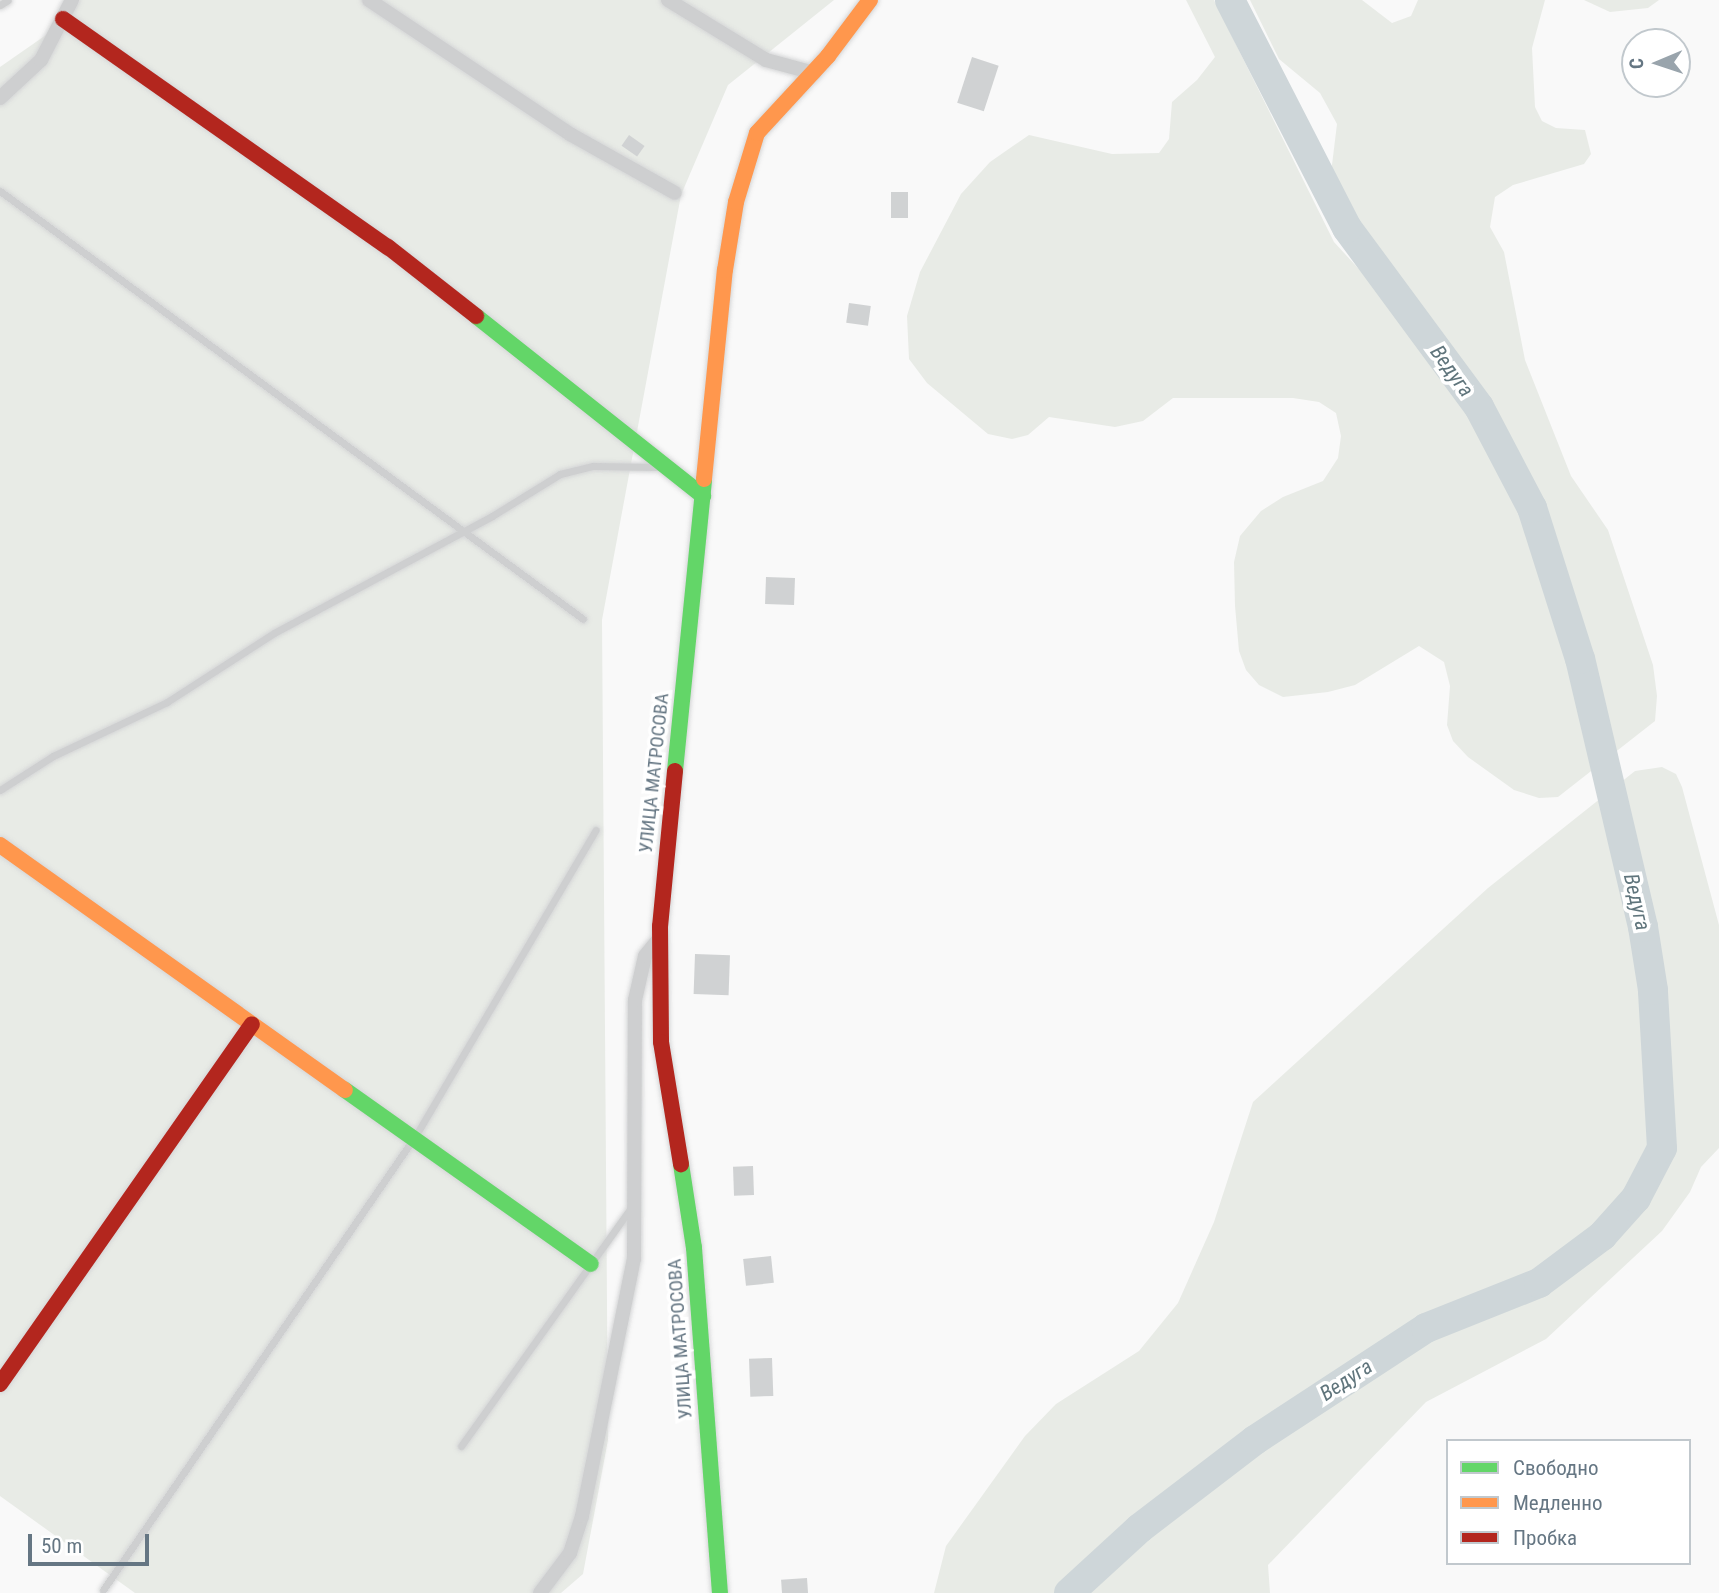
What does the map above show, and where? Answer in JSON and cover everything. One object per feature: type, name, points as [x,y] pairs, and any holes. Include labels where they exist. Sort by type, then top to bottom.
[{"type":"street","points":[[0,98],[40,60],[72,0]]},
{"type":"street","points":[[369,0],[591,148],[675,193]]},
{"type":"street","points":[[668,0],[766,60],[814,73]]},
{"type":"street","name":"УЛИЦА МАТРОСОВА","points":[[720,1593],[694,1248],[661,1042],[659,939],[725,270],[746,158],[757,133],[814,73],[870,0]]},
{"type":"street","points":[[63,19],[388,247],[703,496]]},
{"type":"street","points":[[0,845],[591,1264]]},
{"type":"street","points":[[540,1593],[570,1553],[582,1516],[634,1259],[635,1000],[645,956],[659,939]]},
{"type":"street","points":[[0,1384],[252,1024]]},
{"type":"lane","points":[[0,5],[8,0]]},
{"type":"lane","points":[[0,191],[583,619]]},
{"type":"lane","points":[[0,790],[19,775],[167,702],[274,633],[462,531],[560,474],[606,465],[666,467]]},
{"type":"lane","points":[[103,1590],[413,1139],[596,830]]},
{"type":"lane","points":[[461,1446],[634,1203]]},
{"type":"shaded area","points":[[80,0],[834,0],[728,85],[681,195],[602,620],[608,1440],[583,1574],[561,1593],[135,1593],[0,1496],[0,67],[69,19]]},
{"type":"shaded area","points":[[1186,0],[1214,0],[1334,242],[1379,291],[1432,368],[1464,404],[1482,399],[1480,384],[1433,329],[1348,211],[1331,173],[1337,124],[1320,93],[1279,59],[1250,0],[1362,0],[1392,23],[1411,16],[1418,0],[1545,0],[1532,48],[1535,107],[1542,121],[1556,128],[1585,130],[1591,154],[1584,164],[1513,185],[1495,197],[1490,227],[1504,252],[1525,360],[1571,476],[1608,530],[1653,665],[1657,696],[1655,721],[1558,797],[1539,798],[1514,790],[1468,757],[1453,741],[1447,725],[1450,686],[1444,662],[1419,646],[1355,685],[1328,692],[1283,697],[1259,685],[1246,670],[1239,651],[1235,606],[1234,562],[1240,536],[1261,511],[1283,497],[1323,481],[1338,458],[1341,436],[1336,413],[1319,402],[1293,398],[1173,398],[1143,421],[1115,427],[1049,417],[1028,435],[1012,439],[988,434],[927,383],[909,359],[907,316],[920,272],[961,194],[990,162],[1029,135],[1112,154],[1159,153],[1169,139],[1172,102],[1197,80],[1215,57]]},
{"type":"shaded area","points":[[1584,0],[1659,0],[1648,8],[1610,12]]},
{"type":"shaded area","points":[[1662,767],[1676,774],[1682,787],[1719,925],[1719,1148],[1701,1167],[1690,1192],[1662,1231],[1546,1339],[1426,1402],[1268,1565],[1270,1593],[934,1593],[946,1546],[1025,1436],[1056,1404],[1139,1351],[1178,1303],[1214,1222],[1253,1102],[1488,888],[1635,771]]},
{"type":"building","points":[[972,57],[999,66],[984,111],[957,103]]},
{"type":"building","points":[[629,135],[645,146],[637,157],[622,146]]},
{"type":"building","points":[[891,192],[908,192],[908,218],[891,218]]},
{"type":"building","points":[[849,303],[871,306],[868,326],[846,323]]},
{"type":"building","points":[[766,577],[795,578],[794,605],[765,604]]},
{"type":"building","points":[[695,954],[730,955],[729,995],[694,994]]},
{"type":"building","points":[[753,1166],[754,1195],[734,1196],[733,1167]]},
{"type":"building","points":[[771,1256],[774,1283],[746,1286],[743,1259]]},
{"type":"building","points":[[772,1358],[773,1396],[750,1397],[749,1359]]},
{"type":"building","points":[[807,1578],[808,1593],[782,1593],[781,1580]]},
{"type":"waterway","name":"Ведуга","points":[[1069,1593],[1140,1528],[1255,1440],[1426,1328],[1539,1283],[1602,1236],[1636,1198],[1662,1148],[1653,990],[1643,927],[1580,659],[1532,508],[1479,407],[1347,228],[1230,0]]},
{"type":"traffic: fast","points":[[476,316],[703,496]]},
{"type":"traffic: fast","points":[[675,771],[704,479]]},
{"type":"traffic: fast","points":[[345,1090],[591,1264]]},
{"type":"traffic: fast","points":[[681,1164],[694,1248],[720,1593]]},
{"type":"traffic: slow","points":[[704,479],[725,270],[736,202],[757,133],[828,56],[870,0]]},
{"type":"traffic: slow","points":[[0,845],[345,1090]]},
{"type":"traffic: jam","points":[[63,19],[388,247],[476,316]]},
{"type":"traffic: jam","points":[[675,771],[660,926],[661,1042],[681,1164]]},
{"type":"traffic: jam","points":[[0,1384],[252,1024]]}]
